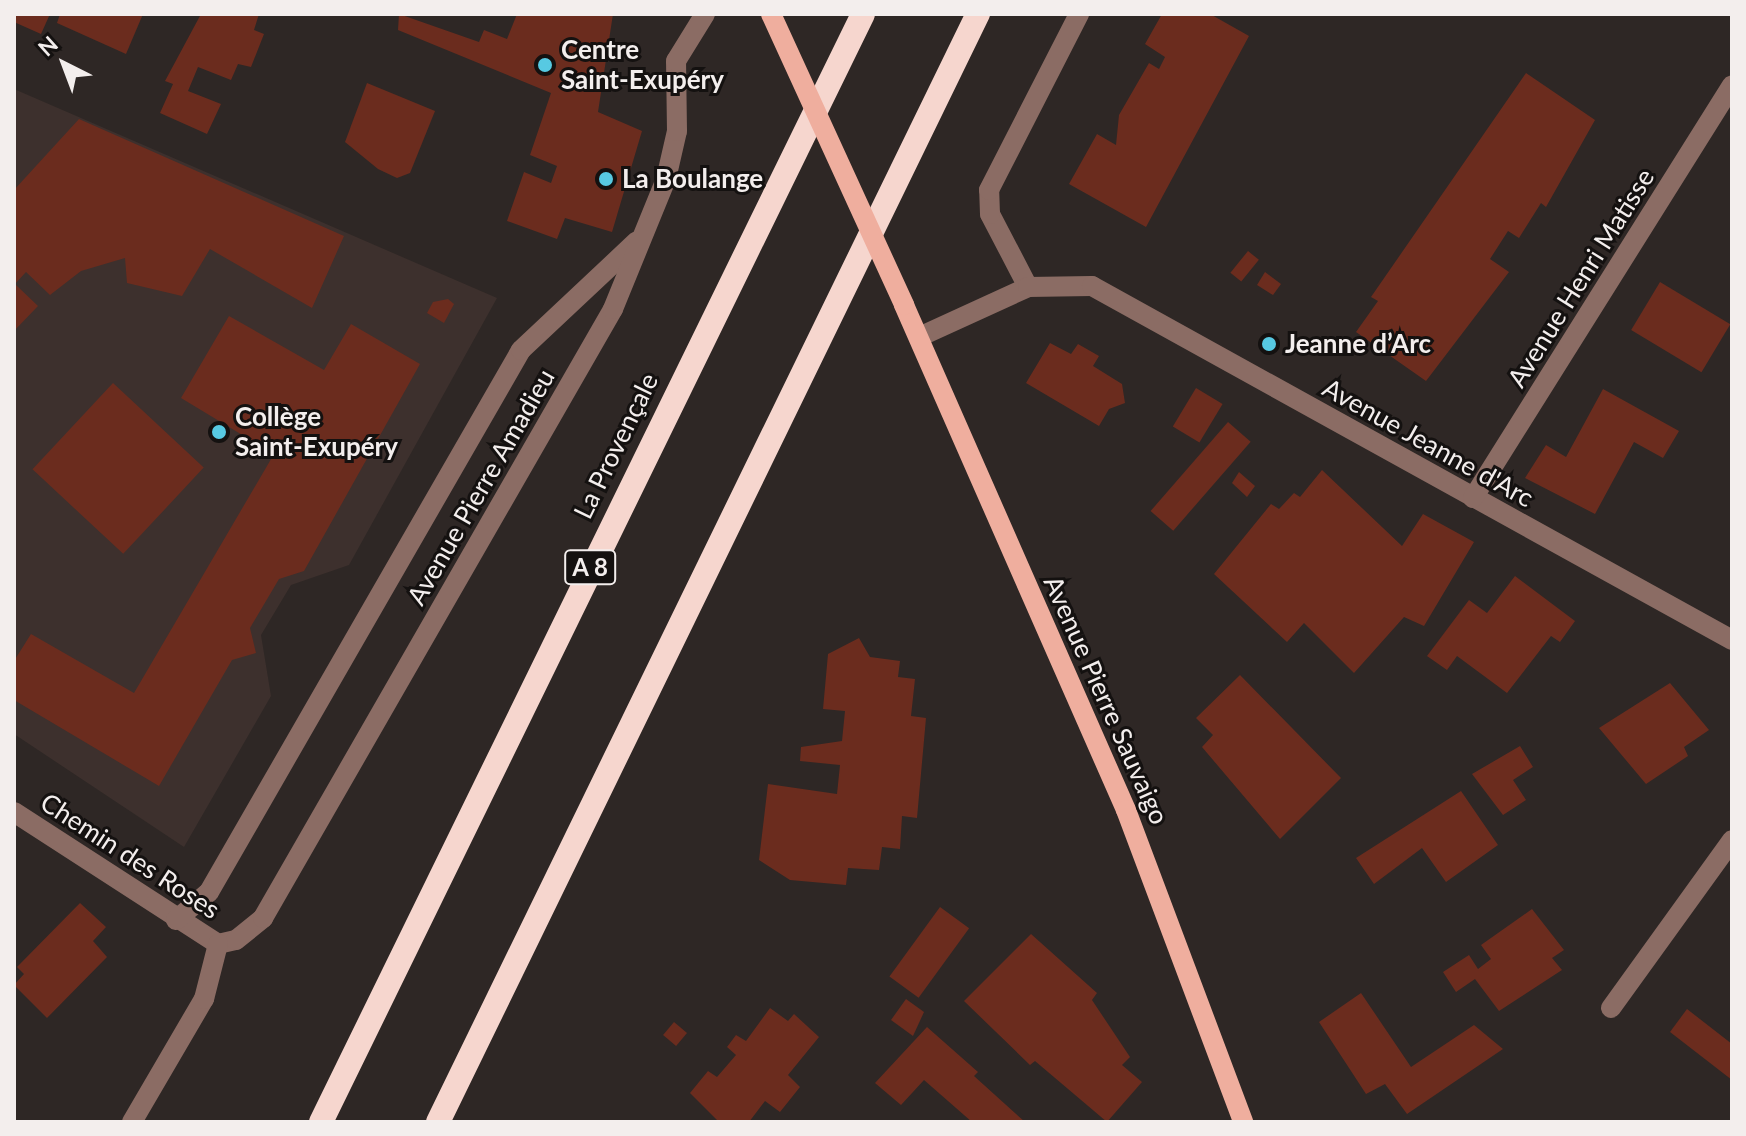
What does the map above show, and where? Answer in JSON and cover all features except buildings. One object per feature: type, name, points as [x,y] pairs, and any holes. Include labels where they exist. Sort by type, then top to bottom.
[{"type":"highway","name":"La Provençale","points":[[321,1122],[863,14]]},
{"type":"highway","points":[[438,1122],[978,14]]},
{"type":"main road","name":"Avenue Pierre Sauvaigo","points":[[771,14],[919,337],[1126,810],[1243,1122]]},
{"type":"street","name":"Avenue Pierre Amadieu","points":[[218,944],[244,935],[263,918],[613,309],[677,131],[676,61],[705,14]]},
{"type":"street","points":[[1028,287],[990,214],[989,190],[1079,14]]},
{"type":"street","name":"Avenue Henri Matisse","points":[[1473,498],[1732,85]]},
{"type":"street","points":[[176,920],[209,892],[521,350],[641,237]]},
{"type":"street","name":"Avenue Jeanne d'Arc","points":[[919,337],[1028,287],[1092,286],[1732,640]]},
{"type":"street","name":"Chemin des Roses","points":[[14,812],[176,920],[218,944]]},
{"type":"street","points":[[1611,1008],[1732,840]]},
{"type":"street","points":[[132,1122],[204,999],[218,944]]},
{"type":"shaded area","name":"Collège Saint-Exupéry","points":[[14,89],[497,298],[349,565],[291,585],[261,635],[271,696],[184,847],[14,734]]},
{"type":"place","name":"Centre Saint-Exupéry","points":[[545,65]]},
{"type":"place","name":"La Boulange","points":[[606,179]]},
{"type":"place","name":"Jeanne d’Arc","points":[[1269,344]]},
{"type":"place","name":"Collège Saint-Exupéry","points":[[219,432]]}]
